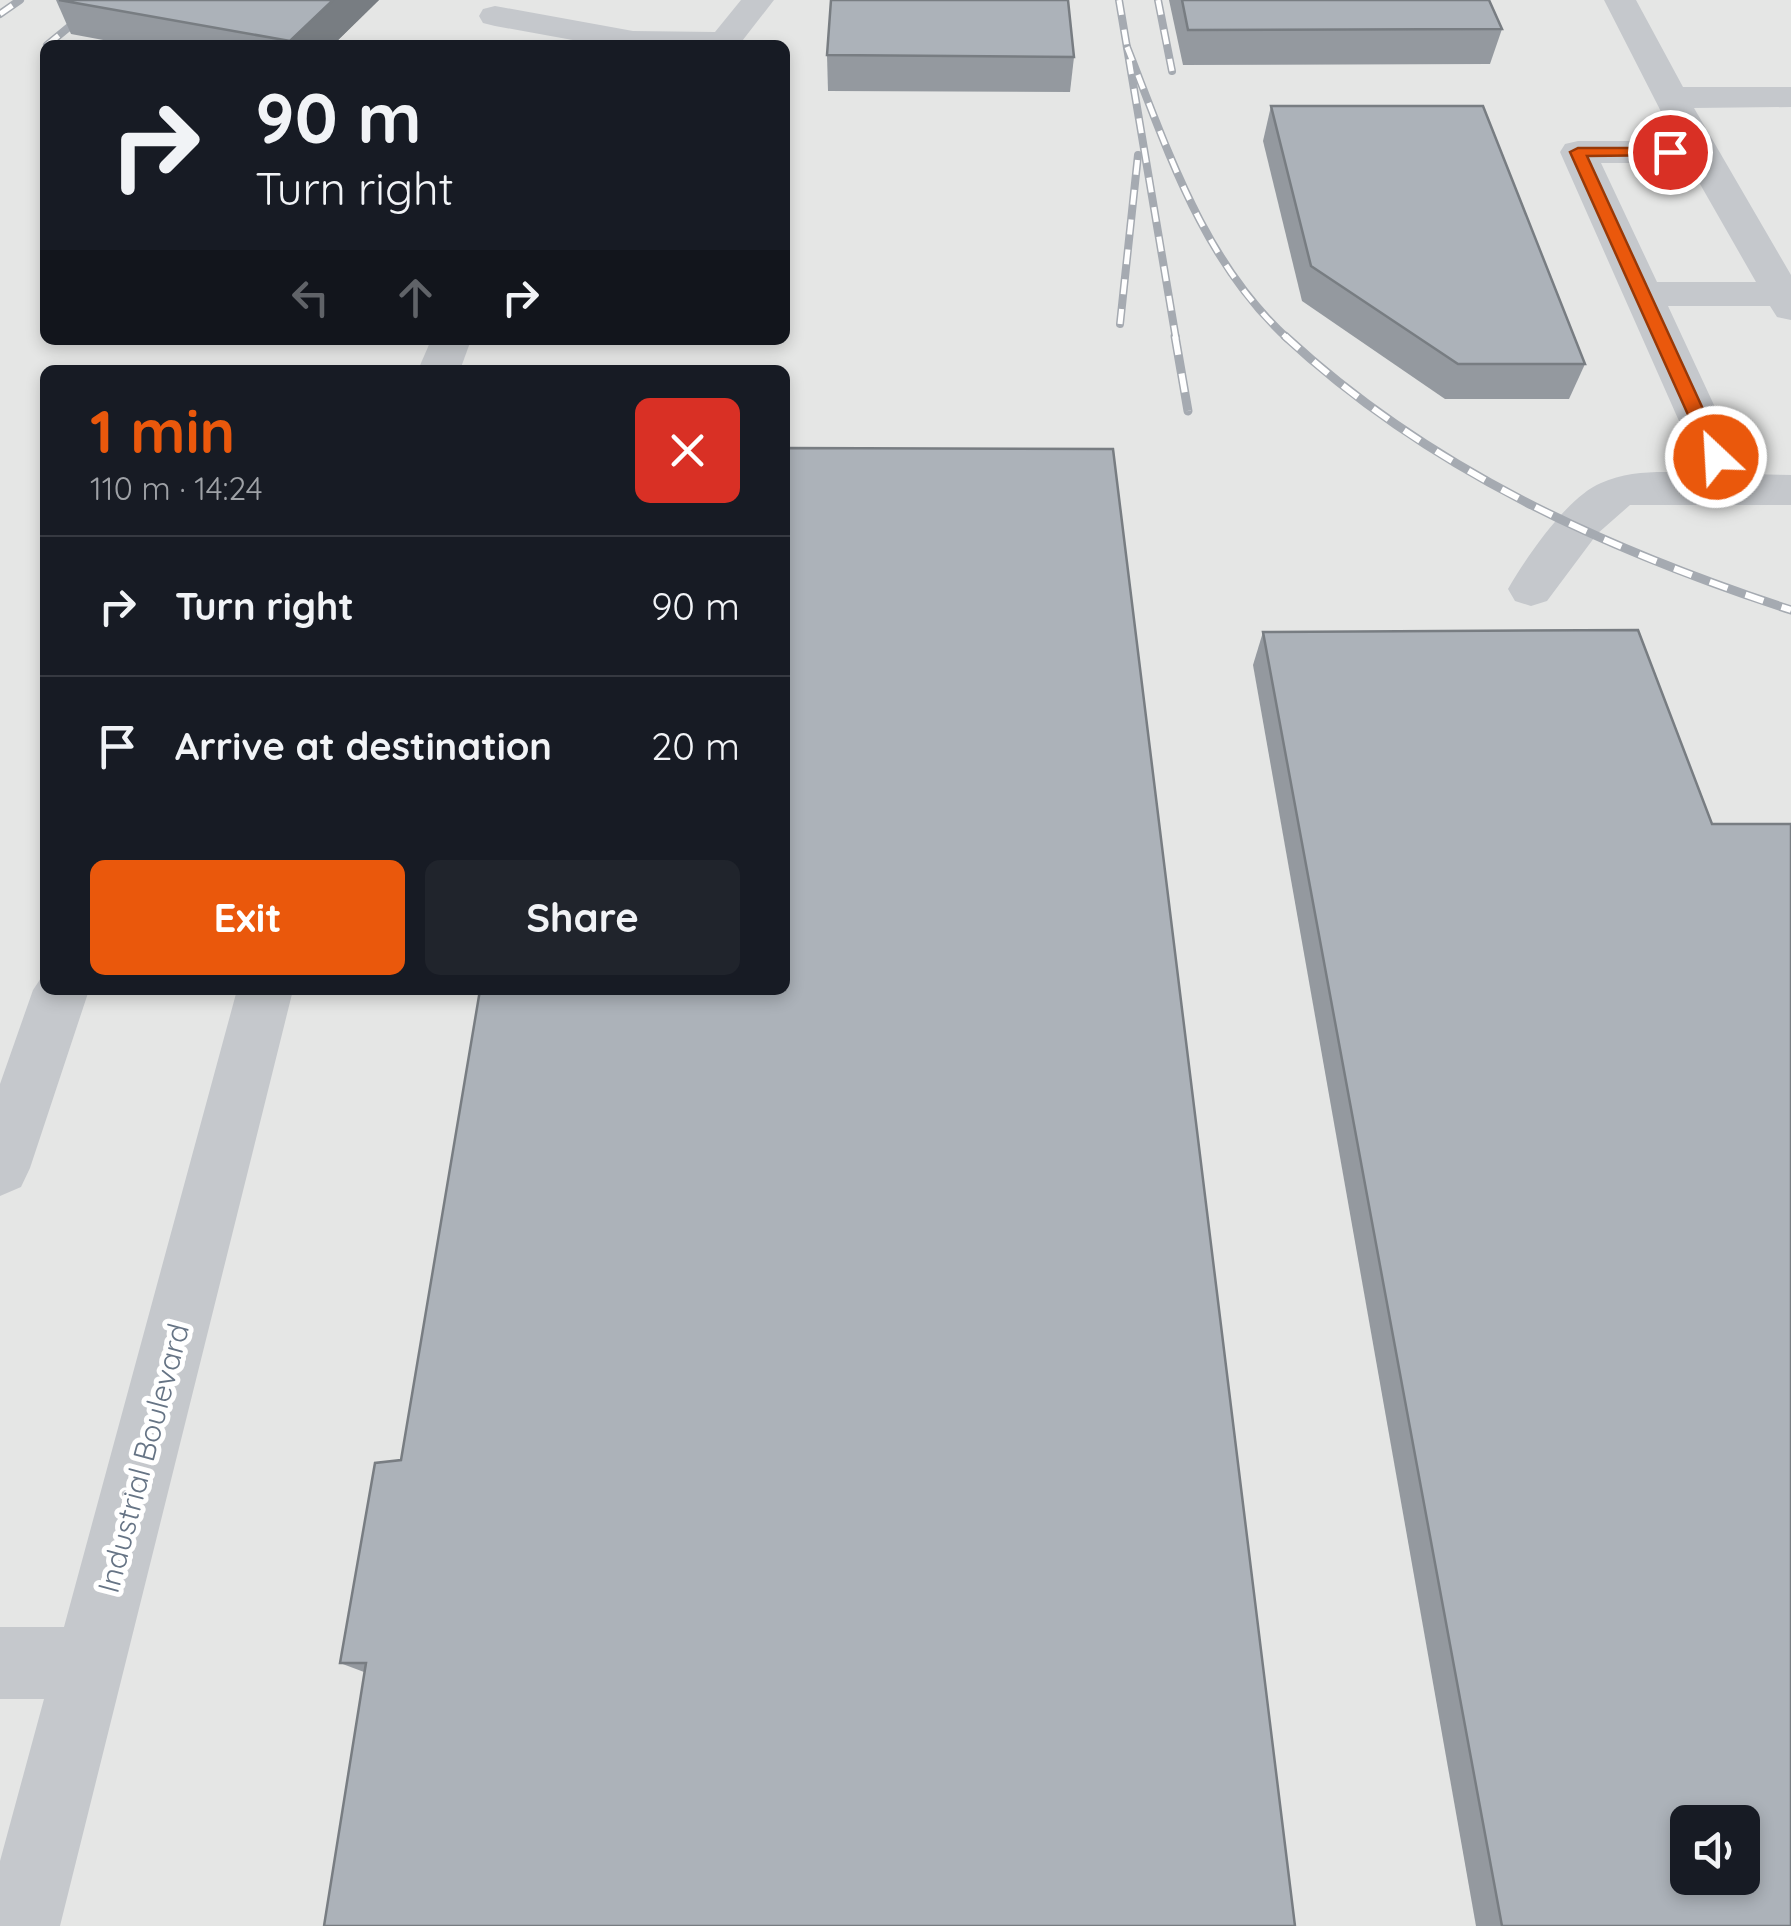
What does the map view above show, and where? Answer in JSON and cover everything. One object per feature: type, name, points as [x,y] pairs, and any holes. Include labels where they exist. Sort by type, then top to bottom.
[{"type":"street","points":[[726,40],[758,0]]},
{"type":"street","points":[[1620,0],[1700,152],[1787,301]]},
{"type":"street","points":[[473,40],[502,8],[639,33],[705,40]]},
{"type":"street","points":[[1671,98],[1791,98]]},
{"type":"street","points":[[1700,152],[1578,152],[1731,489]]},
{"type":"street","points":[[1642,294],[1787,301]]},
{"type":"street","points":[[1531,588],[1578,528],[1612,494],[1635,489],[1791,490]]},
{"type":"street","points":[[0,1168],[59,995]]},
{"type":"street","name":"Industrial Boulevard","points":[[20,1926],[265,995]]},
{"type":"street","points":[[0,1663],[89,1663]]},
{"type":"shaded area","points":[[0,0],[1791,0],[1791,1926],[0,1926]]},
{"type":"building","points":[[59,0],[333,0],[291,40]]},
{"type":"building","points":[[831,0],[1068,0],[1074,57],[827,55]]},
{"type":"building","points":[[1182,0],[1489,0],[1502,29],[1188,30]]},
{"type":"building","points":[[1271,106],[1483,106],[1585,364],[1458,364],[1311,266]]},
{"type":"building","points":[[790,448],[1113,449],[1295,1926],[324,1926],[366,1663],[340,1663],[375,1463],[401,1460],[479,995],[790,995]]},
{"type":"building","points":[[1638,630],[1712,824],[1791,824],[1791,1926],[1502,1926],[1263,632]]},
{"type":"railway","points":[[0,14],[20,0]]},
{"type":"railway","points":[[53,40],[102,0]]},
{"type":"railway","points":[[1119,0],[1176,339]]},
{"type":"railway","points":[[1158,0],[1172,71]]},
{"type":"railway","points":[[1127,47],[1174,165],[1211,240],[1258,308],[1286,336]]},
{"type":"railway","points":[[1120,324],[1138,155]]},
{"type":"railway","points":[[1175,336],[1188,411]]},
{"type":"railway","points":[[1286,336],[1399,427],[1523,500],[1654,560],[1791,610]]},
{"type":"route","points":[[1670,152],[1578,152],[1716,457]]}]
